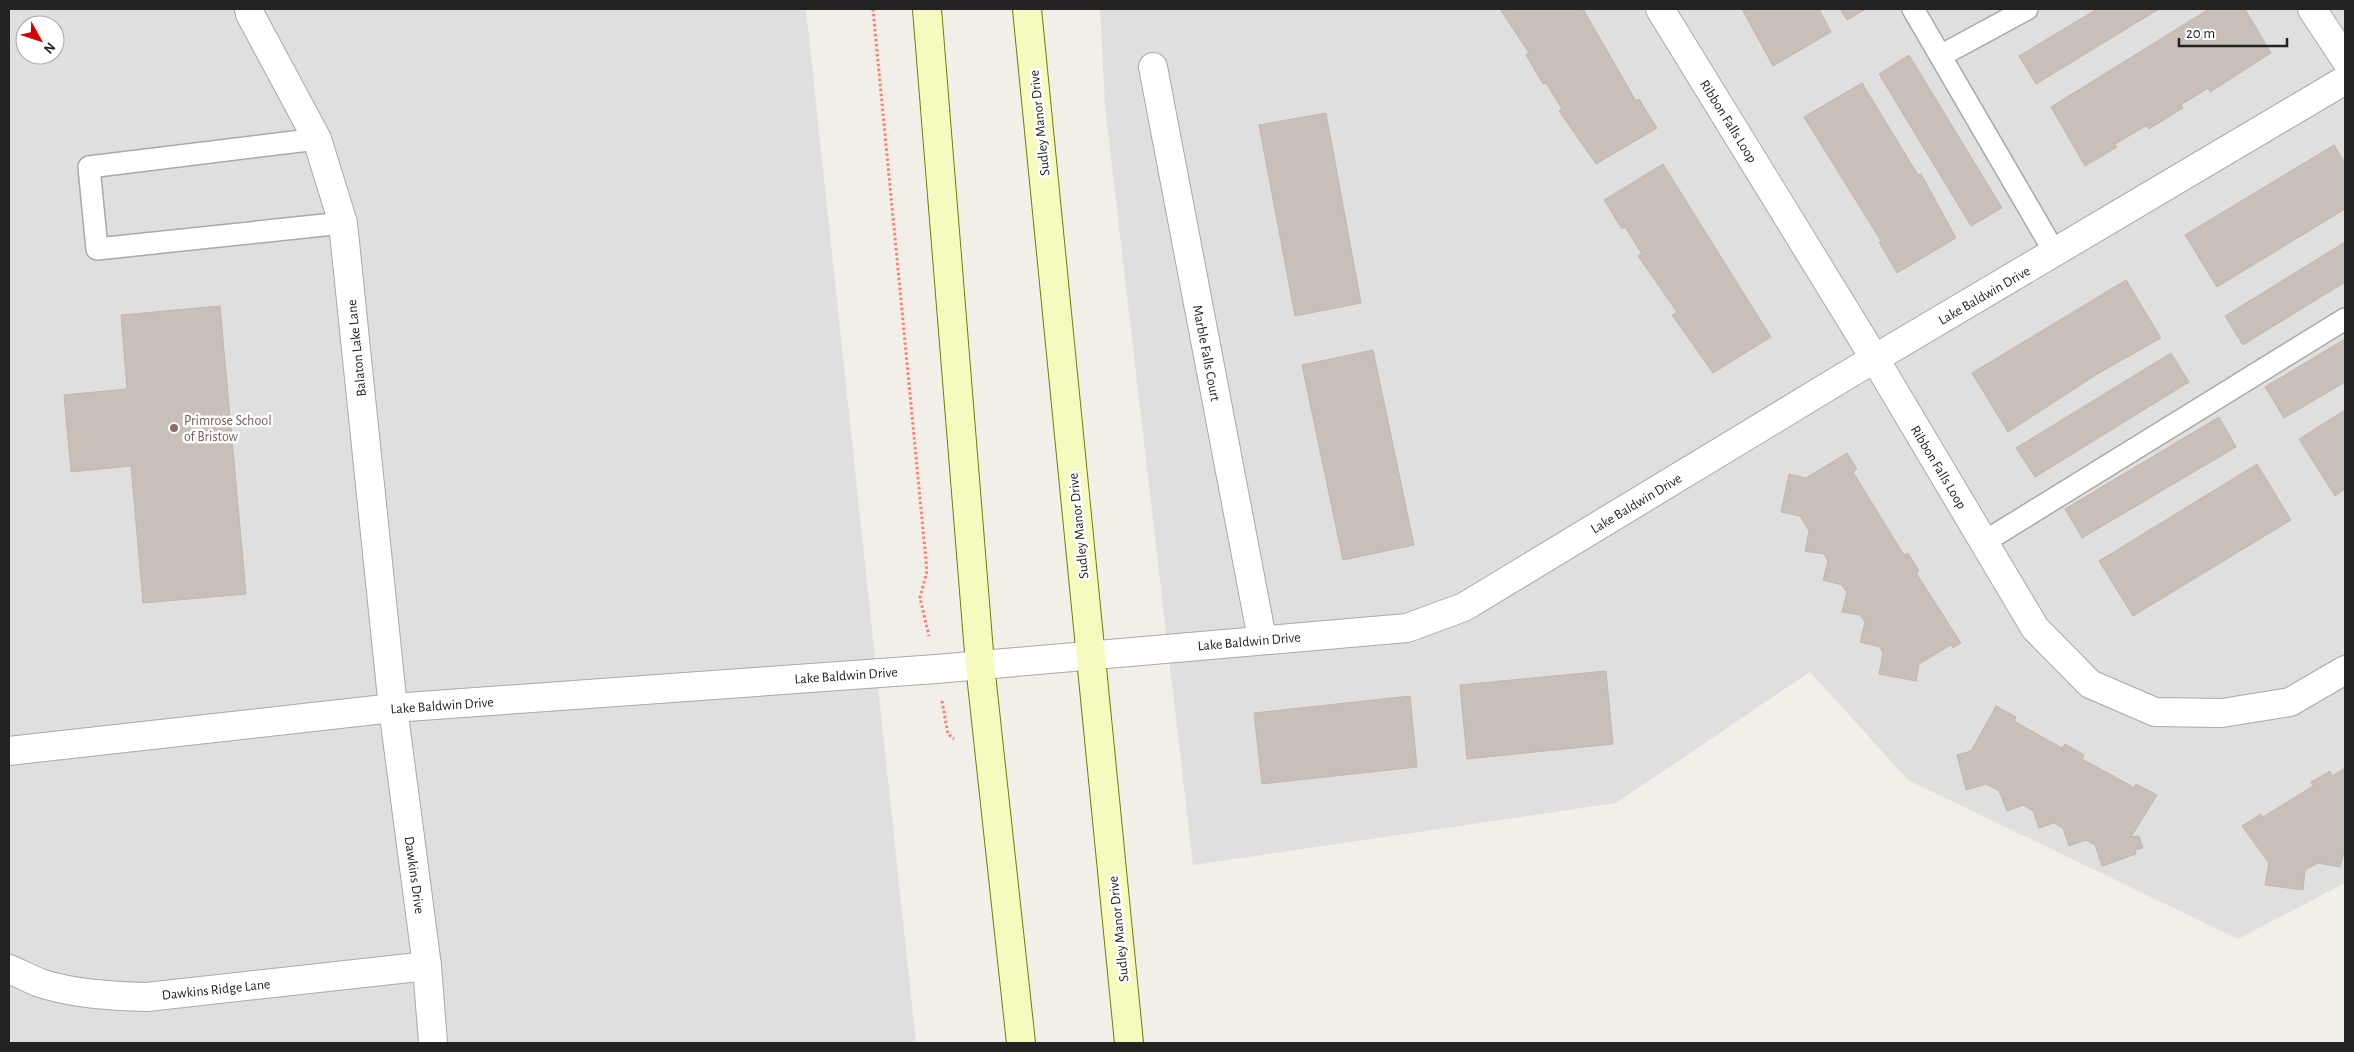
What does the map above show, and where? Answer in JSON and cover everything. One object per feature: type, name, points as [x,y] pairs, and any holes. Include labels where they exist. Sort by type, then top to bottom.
[{"type":"main road","points":[[926,9],[980,665],[1020,1043]]},
{"type":"main road","name":"Sudley Manor Drive","points":[[1027,9],[1129,1043]]},
{"type":"street","name":"Balaton Lake Lane","points":[[249,9],[317,139],[343,223],[393,708]]},
{"type":"street","name":"Ribbon Falls Loop","points":[[1660,9],[1875,359],[2035,628],[2090,684],[2155,712],[2222,713],[2290,702],[2345,670]]},
{"type":"street","points":[[2312,9],[2345,60]]},
{"type":"street","name":"Marble Falls Court","points":[[1152,67],[1262,640]]},
{"type":"street","name":"Lake Baldwin Drive","points":[[9,751],[393,708],[980,665],[1407,628],[1464,607],[1875,359],[2345,80]]},
{"type":"street","name":"Dawkins Drive","points":[[393,708],[427,966],[433,1043]]},
{"type":"street","name":"Dawkins Ridge Lane","points":[[9,969],[40,983],[68,989],[115,996],[147,997],[427,966]]},
{"type":"lane","points":[[1913,9],[1942,55],[2055,253]]},
{"type":"lane","points":[[1942,55],[2027,9]]},
{"type":"lane","points":[[317,139],[89,167],[97,249],[343,223]]},
{"type":"lane","points":[[1984,542],[2345,319]]},
{"type":"path","points":[[873,9],[927,571],[920,598]]},
{"type":"shaded area","points":[[9,9],[806,9],[916,1043],[9,1043]]},
{"type":"shaded area","points":[[1100,9],[2345,9],[2345,883],[2238,939],[1908,780],[1810,672],[1616,803],[1193,865],[1105,106]]},
{"type":"building","points":[[1500,9],[1583,9],[1636,101],[1639,99],[1657,128],[1596,164],[1559,111],[1562,109],[1546,83],[1543,84],[1526,55],[1529,53]]},
{"type":"building","points":[[1742,9],[1819,9],[1831,32],[1773,66]]},
{"type":"building","points":[[1840,9],[1866,9],[1847,20]]},
{"type":"building","points":[[2097,9],[2159,9],[2036,84],[2019,56]]},
{"type":"building","points":[[2209,9],[2245,9],[2271,53],[2210,92],[2208,88],[2181,105],[2183,108],[2149,129],[2146,126],[2115,144],[2117,147],[2085,166],[2051,107]]},
{"type":"building","points":[[1909,55],[2002,208],[1971,226],[1879,74]]},
{"type":"building","points":[[1862,83],[1918,175],[1921,174],[1956,238],[1897,273],[1879,242],[1881,241],[1804,117]]},
{"type":"building","points":[[1326,113],[1361,303],[1295,316],[1259,125]]},
{"type":"building","points":[[2334,145],[2345,163],[2345,209],[2217,287],[2185,235]]},
{"type":"building","points":[[1663,164],[1771,337],[1713,373],[1672,315],[1677,312],[1638,256],[1642,254],[1625,227],[1622,229],[1604,200]]},
{"type":"building","points":[[2345,242],[2345,282],[2243,345],[2225,316]]},
{"type":"building","points":[[2126,280],[2161,338],[2099,373],[2008,432],[1972,373]]},
{"type":"building","points":[[220,306],[246,594],[143,603],[131,466],[71,472],[64,395],[127,389],[121,315]]},
{"type":"building","points":[[2345,339],[2345,382],[2284,418],[2265,387]]},
{"type":"building","points":[[1373,350],[1414,545],[1343,560],[1302,365]]},
{"type":"building","points":[[2171,353],[2189,382],[2035,477],[2016,448]]},
{"type":"building","points":[[2345,410],[2345,489],[2335,496],[2299,439]]},
{"type":"building","points":[[2219,417],[2236,447],[2082,538],[2065,509]]},
{"type":"building","points":[[1847,453],[1857,469],[1853,472],[1904,555],[1908,553],[1919,571],[1916,573],[1961,643],[1953,648],[1951,645],[1919,664],[1916,681],[1879,674],[1883,653],[1880,647],[1860,642],[1865,622],[1860,615],[1842,612],[1847,593],[1842,585],[1823,580],[1828,561],[1824,554],[1805,551],[1809,531],[1800,516],[1781,512],[1789,474],[1806,478]]},
{"type":"building","points":[[2257,464],[2291,520],[2133,616],[2099,561]]},
{"type":"building","points":[[1606,671],[1613,744],[1467,759],[1460,685]]},
{"type":"building","points":[[1410,696],[1417,767],[1262,784],[1254,713]]},
{"type":"building","points":[[1996,706],[2016,717],[2014,721],[2062,748],[2065,744],[2084,755],[2082,759],[2134,788],[2136,784],[2157,795],[2131,837],[2139,836],[2143,848],[2135,850],[2136,854],[2102,866],[2095,845],[2086,840],[2069,846],[2063,828],[2054,823],[2039,828],[2033,811],[2023,805],[2007,811],[1999,791],[1986,784],[1966,790],[1957,755],[1971,751]]},
{"type":"building","points":[[2345,768],[2345,848],[2340,867],[2318,863],[2305,870],[2303,890],[2265,885],[2269,863],[2242,826],[2261,814],[2263,817],[2313,786],[2311,782],[2330,771],[2332,776]]},
{"type":"place","name":"Primrose School of Bristow","points":[[174,428]]}]
